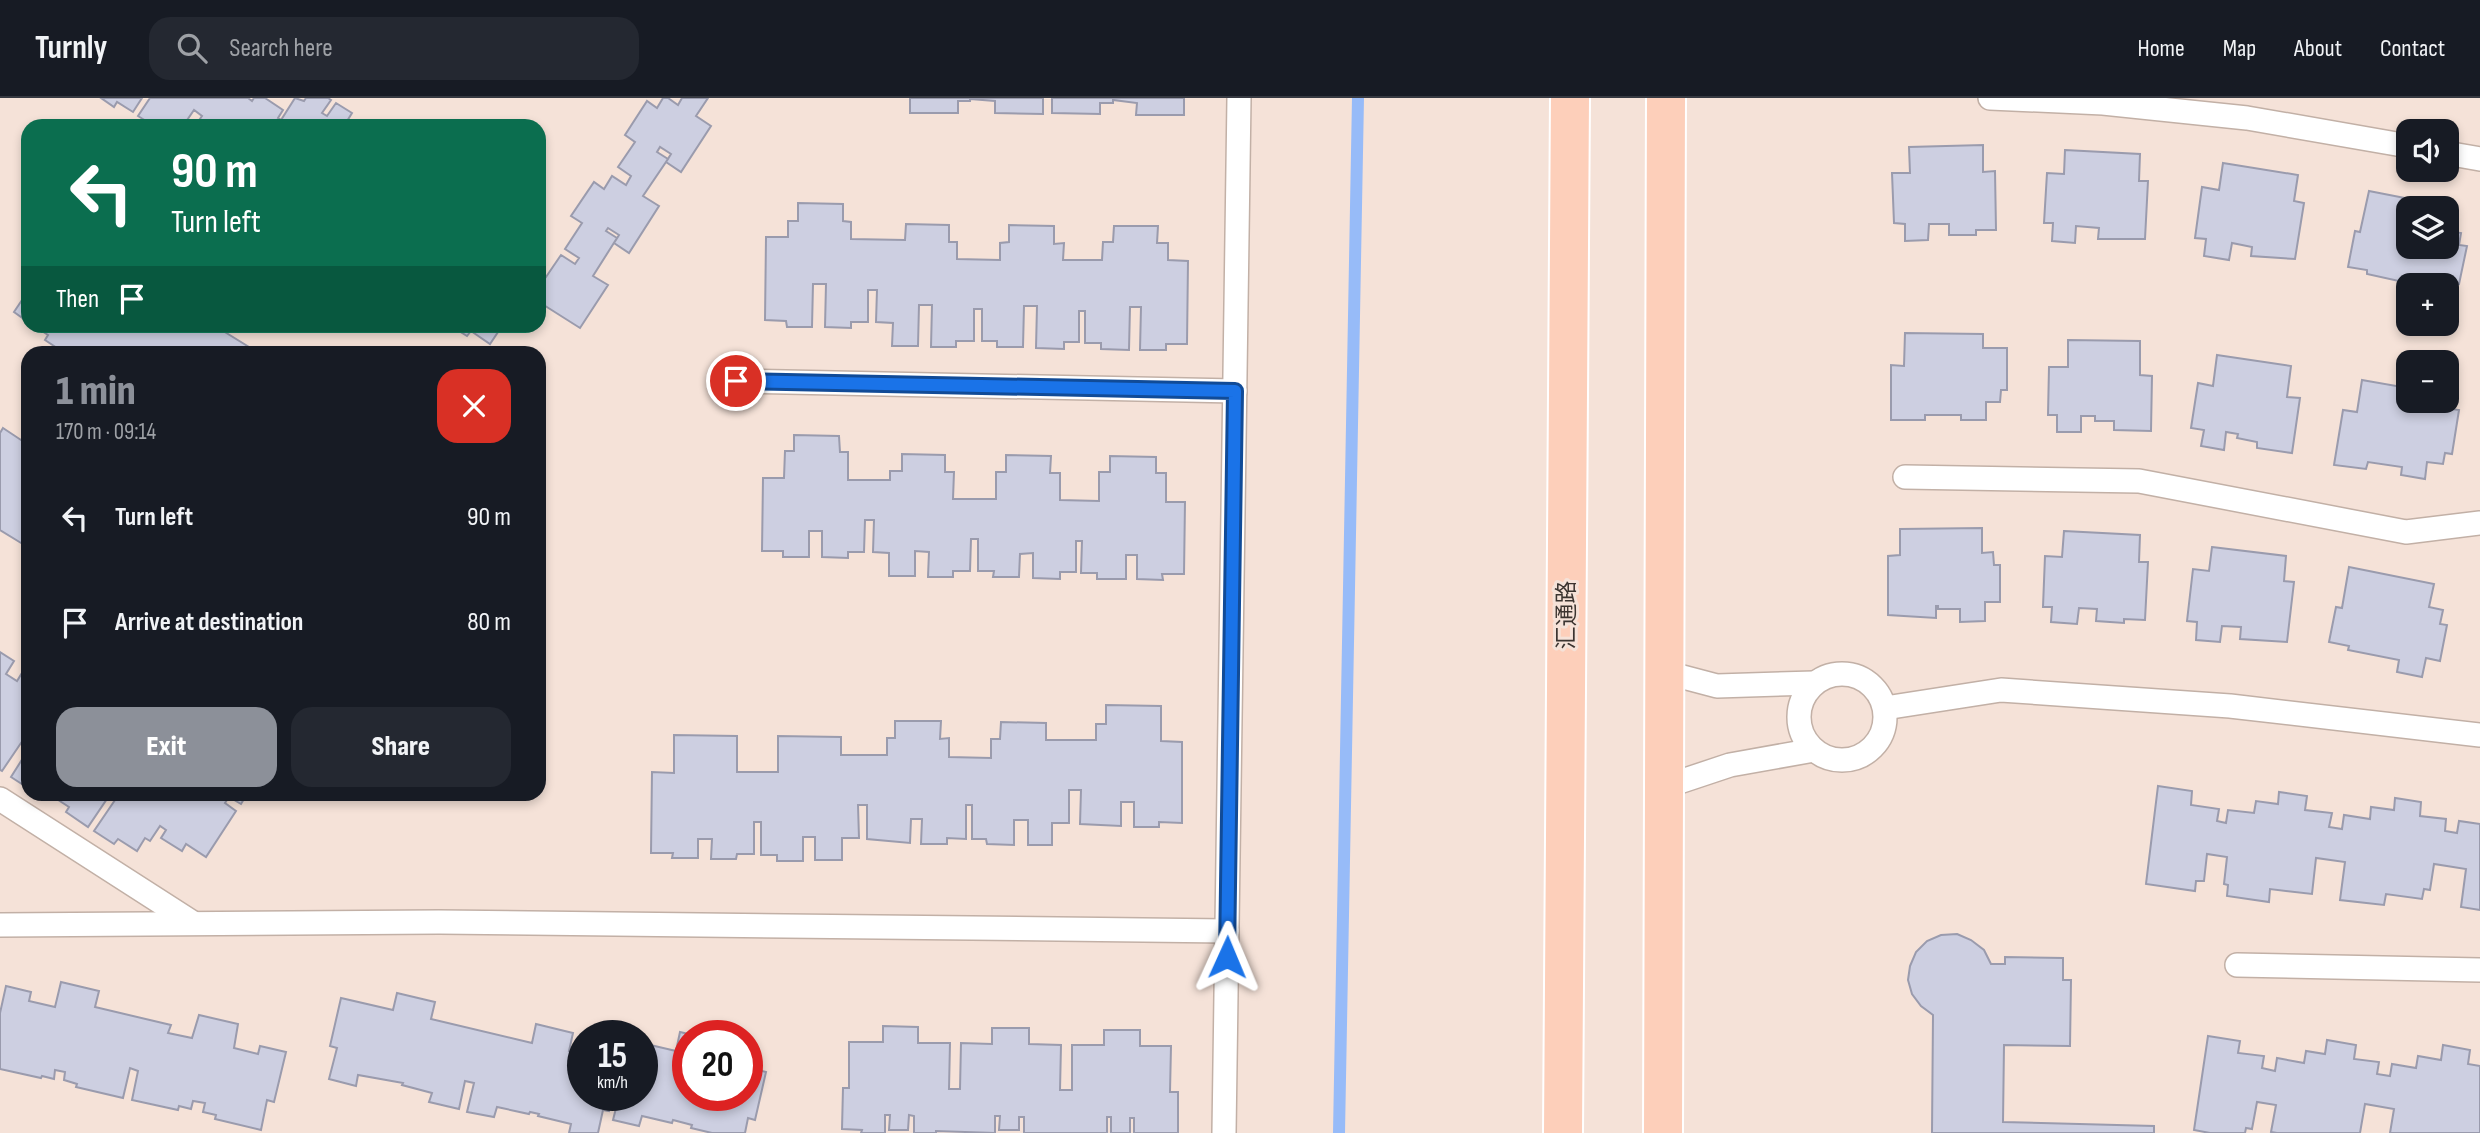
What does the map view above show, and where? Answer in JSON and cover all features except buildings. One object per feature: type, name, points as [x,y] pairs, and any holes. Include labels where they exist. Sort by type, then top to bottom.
[{"type":"main road","name":"汇通路","points":[[1563,1133],[1570,98]]},
{"type":"main road","points":[[1663,1133],[1666,98]]},
{"type":"lane","points":[[1224,1133],[1239,98]]},
{"type":"lane","points":[[1990,98],[2104,103],[2246,118],[2396,144]]},
{"type":"lane","points":[[2459,155],[2480,159]]},
{"type":"lane","points":[[736,381],[1235,391]]},
{"type":"lane","points":[[1905,477],[2139,481],[2406,532],[2480,523]]},
{"type":"lane","points":[[1664,672],[1717,685],[1814,683]]},
{"type":"lane","points":[[1826,675],[1857,675],[1875,689],[1885,708],[1885,724],[1880,738],[1870,750],[1857,758],[1842,761],[1827,758],[1814,750],[1804,739],[1799,717],[1804,695],[1814,683],[1826,675]]},
{"type":"lane","points":[[1885,708],[2001,690],[2230,706],[2480,735]]},
{"type":"lane","points":[[1664,787],[1730,765],[1814,750]]},
{"type":"lane","points":[[0,799],[193,923]]},
{"type":"lane","points":[[0,925],[439,922],[1227,931]]},
{"type":"lane","points":[[2237,965],[2480,970]]},
{"type":"waterway","points":[[1339,1133],[1358,98]]},
{"type":"route","points":[[736,381],[1235,391],[1227,957]]}]
